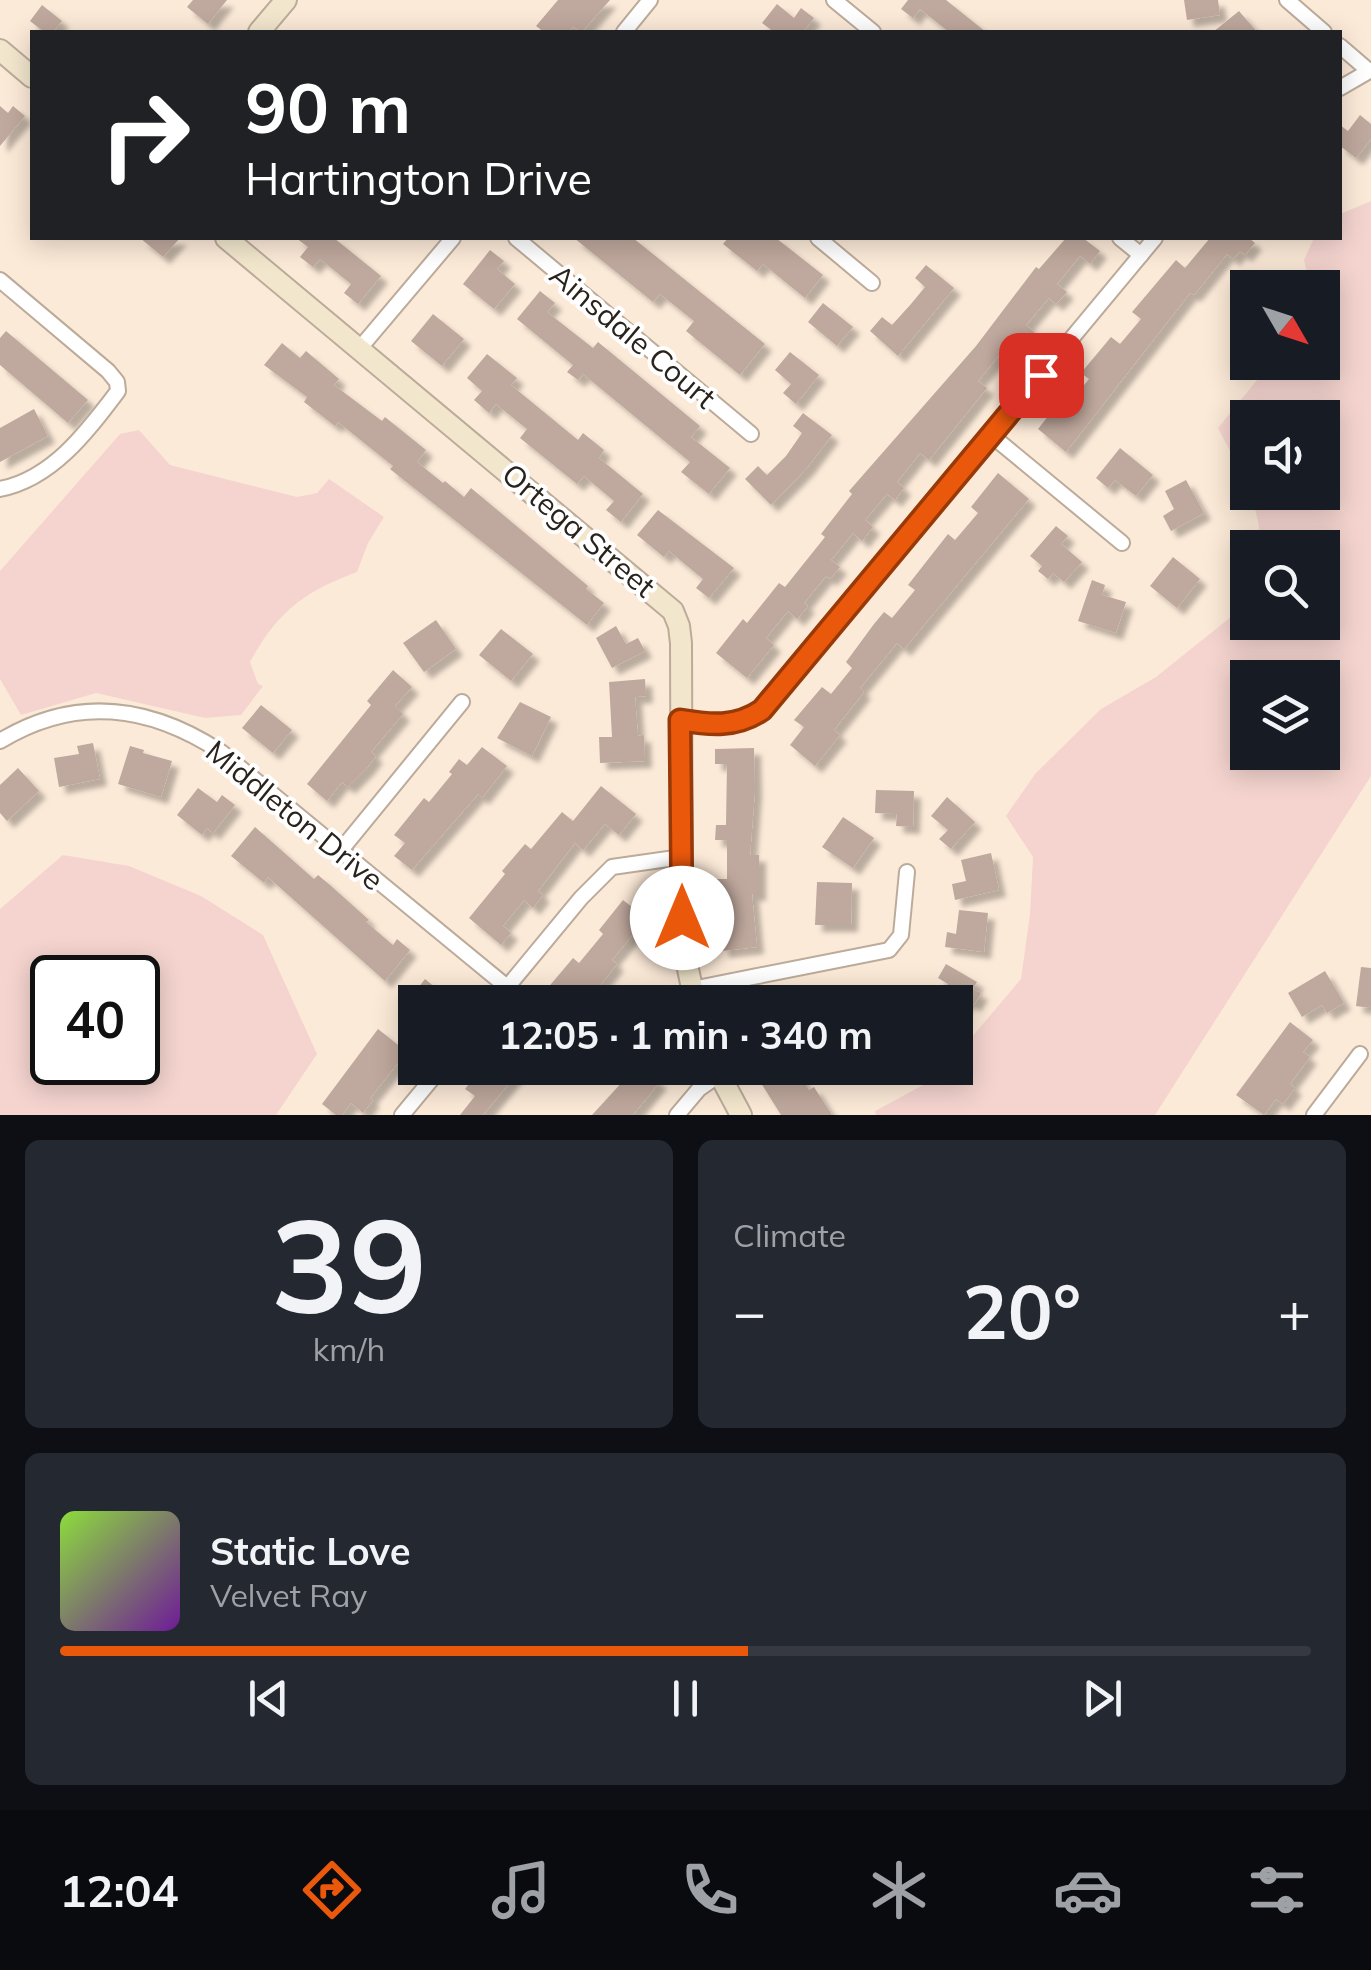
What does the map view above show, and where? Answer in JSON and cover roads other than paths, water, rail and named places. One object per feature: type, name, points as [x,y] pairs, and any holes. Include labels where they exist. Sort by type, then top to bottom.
[{"type":"street","points":[[260,30],[286,0]]},
{"type":"street","points":[[626,30],[650,0]]},
{"type":"street","points":[[834,0],[871,30]]},
{"type":"street","points":[[1287,0],[1322,30]]},
{"type":"street","points":[[1342,48],[1370,70],[1342,87]]},
{"type":"street","points":[[0,50],[30,75]]},
{"type":"street","name":"Ortega Street","points":[[228,240],[664,601],[680,626],[682,941],[691,985]]},
{"type":"street","points":[[360,348],[451,240]]},
{"type":"street","name":"Ainsdale Court","points":[[518,240],[751,434]]},
{"type":"street","points":[[820,240],[872,282]]},
{"type":"street","points":[[1122,240],[1141,255]]},
{"type":"street","points":[[680,720],[708,725],[737,724],[762,710],[1154,240]]},
{"type":"street","points":[[0,490],[21,485],[54,465],[118,391],[117,382],[108,371],[3,289]]},
{"type":"street","points":[[991,435],[1122,543]]},
{"type":"street","points":[[340,850],[462,702]]},
{"type":"street","name":"Middleton Drive","points":[[0,741],[33,724],[84,712],[108,710],[164,721],[221,752],[504,985]]},
{"type":"street","points":[[510,985],[581,898],[612,867],[682,857]]},
{"type":"street","points":[[740,985],[889,950],[900,935],[907,872]]},
{"type":"street","points":[[1314,1115],[1360,1054]]},
{"type":"street","points":[[402,1115],[428,1085]]},
{"type":"street","points":[[677,1115],[702,1085]]},
{"type":"street","points":[[725,1085],[742,1115]]}]
